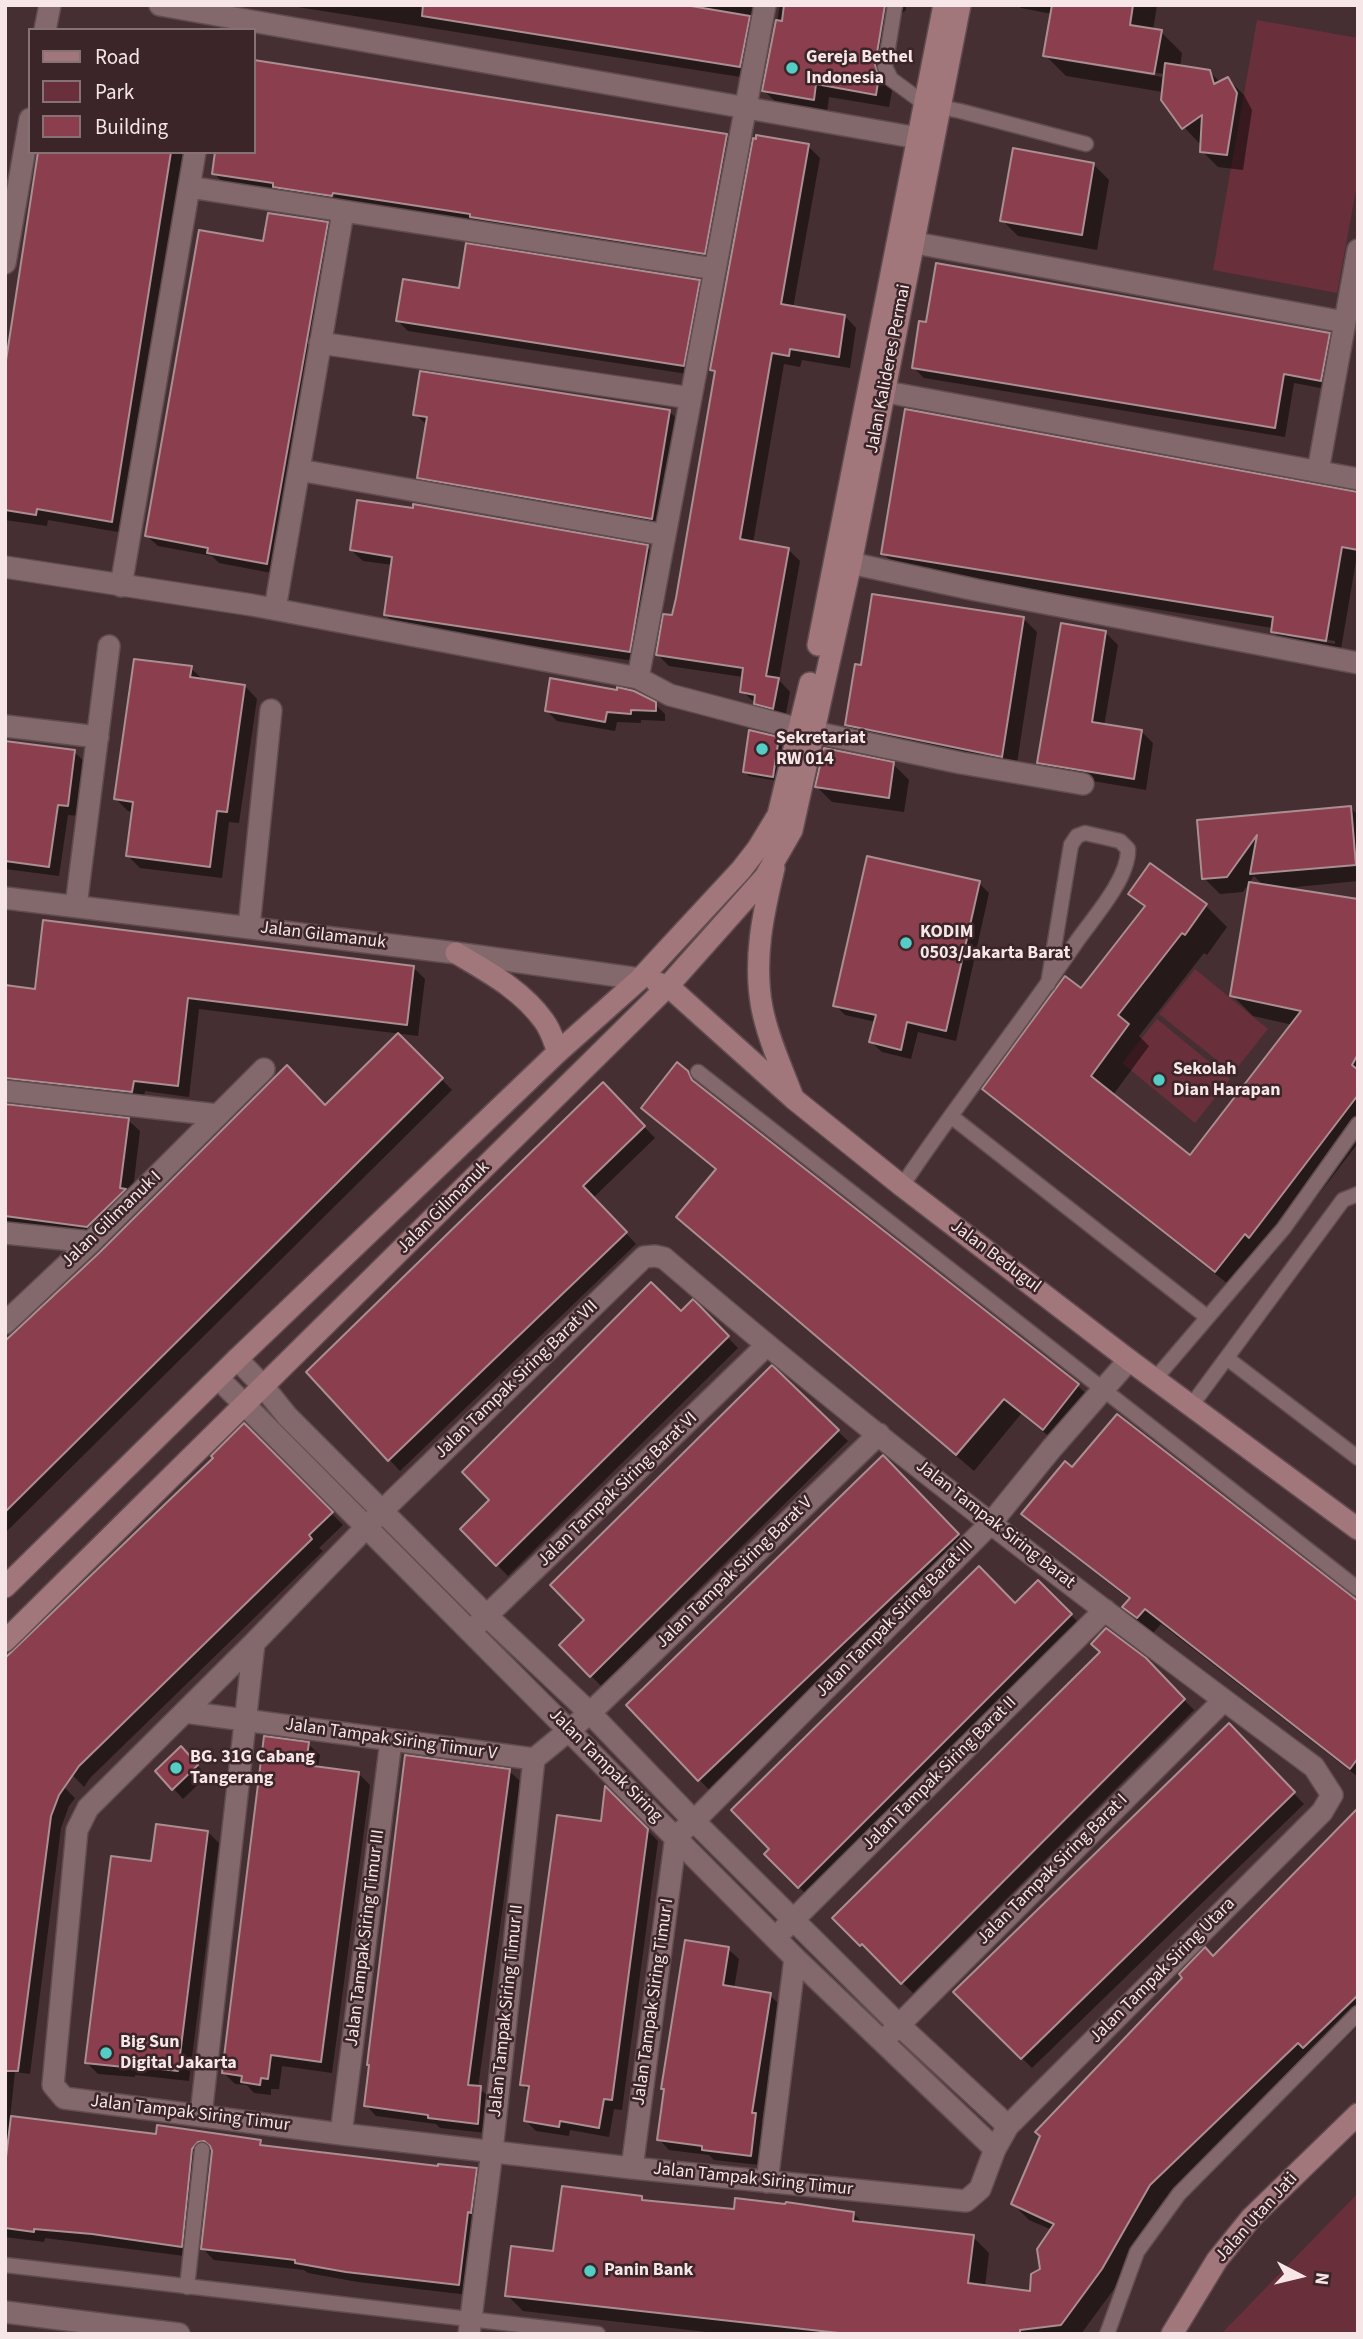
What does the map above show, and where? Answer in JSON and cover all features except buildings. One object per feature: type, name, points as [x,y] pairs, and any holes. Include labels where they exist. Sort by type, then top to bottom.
[{"type":"street","points":[[45,28],[50,5]]},
{"type":"street","points":[[160,5],[918,138]]},
{"type":"street","points":[[638,678],[765,5]]},
{"type":"street","name":"Jalan Kalideres Permai","points":[[907,241],[918,138],[933,106],[944,5]]},
{"type":"street","name":"Jalan Kalideres Permai","points":[[806,730],[844,561],[933,106],[960,5]]},
{"type":"street","points":[[5,263],[15,146],[28,123]]},
{"type":"street","points":[[121,586],[195,154]]},
{"type":"street","points":[[189,187],[715,269]]},
{"type":"street","points":[[275,609],[343,212]]},
{"type":"street","points":[[907,241],[1343,322]]},
{"type":"street","points":[[1318,471],[1358,250]]},
{"type":"street","points":[[320,344],[691,398]]},
{"type":"street","points":[[877,391],[1358,479]]},
{"type":"street","points":[[299,470],[665,535]]},
{"type":"street","points":[[844,561],[976,590],[1358,663]]},
{"type":"street","points":[[5,567],[275,609],[638,678],[670,695],[806,730],[961,763],[1083,784]]},
{"type":"street","points":[[76,906],[109,646]]},
{"type":"street","points":[[249,927],[271,710]]},
{"type":"street","points":[[5,726],[98,737]]},
{"type":"street","name":"Jalan Gilimanuk","points":[[5,1641],[668,986],[749,896],[765,877],[792,830],[791,801],[806,730]]},
{"type":"street","name":"Jalan Gilimanuk","points":[[5,1587],[237,1359],[558,1052],[640,979],[758,848],[778,815],[791,801]]},
{"type":"street","points":[[777,856],[761,933],[759,982],[767,1028],[794,1099]]},
{"type":"street","name":"Jalan Gilamanuk","points":[[5,898],[456,953],[640,979]]},
{"type":"street","points":[[456,953],[501,979],[528,1002],[546,1023],[558,1052]]},
{"type":"street","name":"Jalan Bedugul","points":[[640,979],[668,986],[794,1099],[902,1186],[1129,1360],[1358,1530]]},
{"type":"street","name":"Jalan Gilimanuk I","points":[[5,1323],[91,1242],[264,1069]]},
{"type":"street","points":[[5,1091],[218,1115]]},
{"type":"street","points":[[5,1233],[91,1242]]},
{"type":"street","name":"Jalan Tampak Siring Barat","points":[[655,1256],[664,1258],[766,1346],[991,1523],[1314,1767],[1332,1795]]},
{"type":"street","name":"Jalan Tampak Siring Barat VII","points":[[382,1511],[644,1257],[655,1256]]},
{"type":"street","name":"Jalan Tampak Siring Barat VI","points":[[469,1631],[488,1616],[766,1346]]},
{"type":"street","name":"Jalan Tampak Siring","points":[[237,1359],[287,1416],[382,1511],[590,1713],[694,1821],[899,2025],[1008,2126]]},
{"type":"street","name":"Jalan Tampak Siring Barat III","points":[[676,1836],[991,1523],[1129,1360]]},
{"type":"street","name":"Jalan Tampak Siring","points":[[219,1379],[795,1958],[995,2149]]},
{"type":"street","name":"Jalan Tampak Siring Barat V","points":[[590,1713],[879,1434]]},
{"type":"street","name":"Jalan Tampak Siring Timur","points":[[382,1511],[88,1808],[77,1830],[52,2085],[64,2098],[632,2168],[966,2201],[980,2189],[995,2149]]},
{"type":"street","name":"Jalan Tampak Siring Barat II","points":[[776,1938],[1105,1610]]},
{"type":"street","points":[[201,2115],[254,1643]]},
{"type":"street","name":"Jalan Tampak Siring Barat I","points":[[883,2042],[1224,1700]]},
{"type":"street","name":"Jalan Tampak Siring Timur V","points":[[185,1712],[534,1759]]},
{"type":"street","points":[[534,1759],[590,1713]]},
{"type":"street","name":"Jalan Tampak Siring Timur III","points":[[341,2134],[391,1741]]},
{"type":"street","name":"Jalan Tampak Siring Timur II","points":[[469,2327],[492,2151],[534,1759]]},
{"type":"street","name":"Jalan Tampak Siring Utara","points":[[995,2149],[1008,2126],[1322,1812],[1332,1795]]},
{"type":"street","name":"Jalan Tampak Siring Timur I","points":[[632,2168],[676,1836]]},
{"type":"street","points":[[767,2182],[795,1958]]},
{"type":"street","name":"Jalan Utan Jati","points":[[1172,2334],[1217,2260],[1251,2218],[1358,2114]]},
{"type":"street","points":[[5,2312],[178,2334]]},
{"type":"lane","points":[[895,5],[885,67],[891,79],[933,106],[1086,144]]},
{"type":"lane","points":[[902,1186],[1048,984],[1117,883],[1128,860],[1128,849],[1120,841],[1085,833],[1077,836],[1071,845],[1048,984]]},
{"type":"lane","points":[[698,1072],[1358,1589]]},
{"type":"lane","points":[[952,1117],[1207,1317]]},
{"type":"lane","points":[[1155,1379],[1283,1228],[1358,1124]]},
{"type":"lane","points":[[1191,1406],[1343,1200],[1358,1194]]},
{"type":"lane","points":[[1228,1359],[1358,1458]]},
{"type":"lane","points":[[1107,2334],[1137,2252],[1179,2194],[1358,2013]]},
{"type":"lane","points":[[187,2287],[202,2150]]},
{"type":"lane","points":[[5,2265],[187,2287],[469,2327],[598,2334]]},
{"type":"green space","points":[[1257,20],[1358,38],[1358,179],[1337,293],[1213,270]]},
{"type":"green space","points":[[1195,969],[1268,1029],[1233,1073],[1159,1014]]},
{"type":"green space","points":[[1157,1019],[1230,1079],[1195,1123],[1122,1063]]},
{"type":"green space","points":[[1358,2193],[1358,2334],[1221,2334]]},
{"type":"place","name":"Gereja Bethel Indonesia","points":[[792,68]]},
{"type":"place","name":"Sekretariat RW 014","points":[[762,749]]},
{"type":"place","name":"KODIM 0503/Jakarta Barat","points":[[906,943]]},
{"type":"place","name":"Sekolah Dian Harapan","points":[[1159,1080]]},
{"type":"place","name":"BG. 31G Cabang Tangerang","points":[[176,1768]]},
{"type":"place","name":"Big Sun Digital Jakarta","points":[[106,2053]]},
{"type":"place","name":"Panin Bank","points":[[590,2271]]}]
